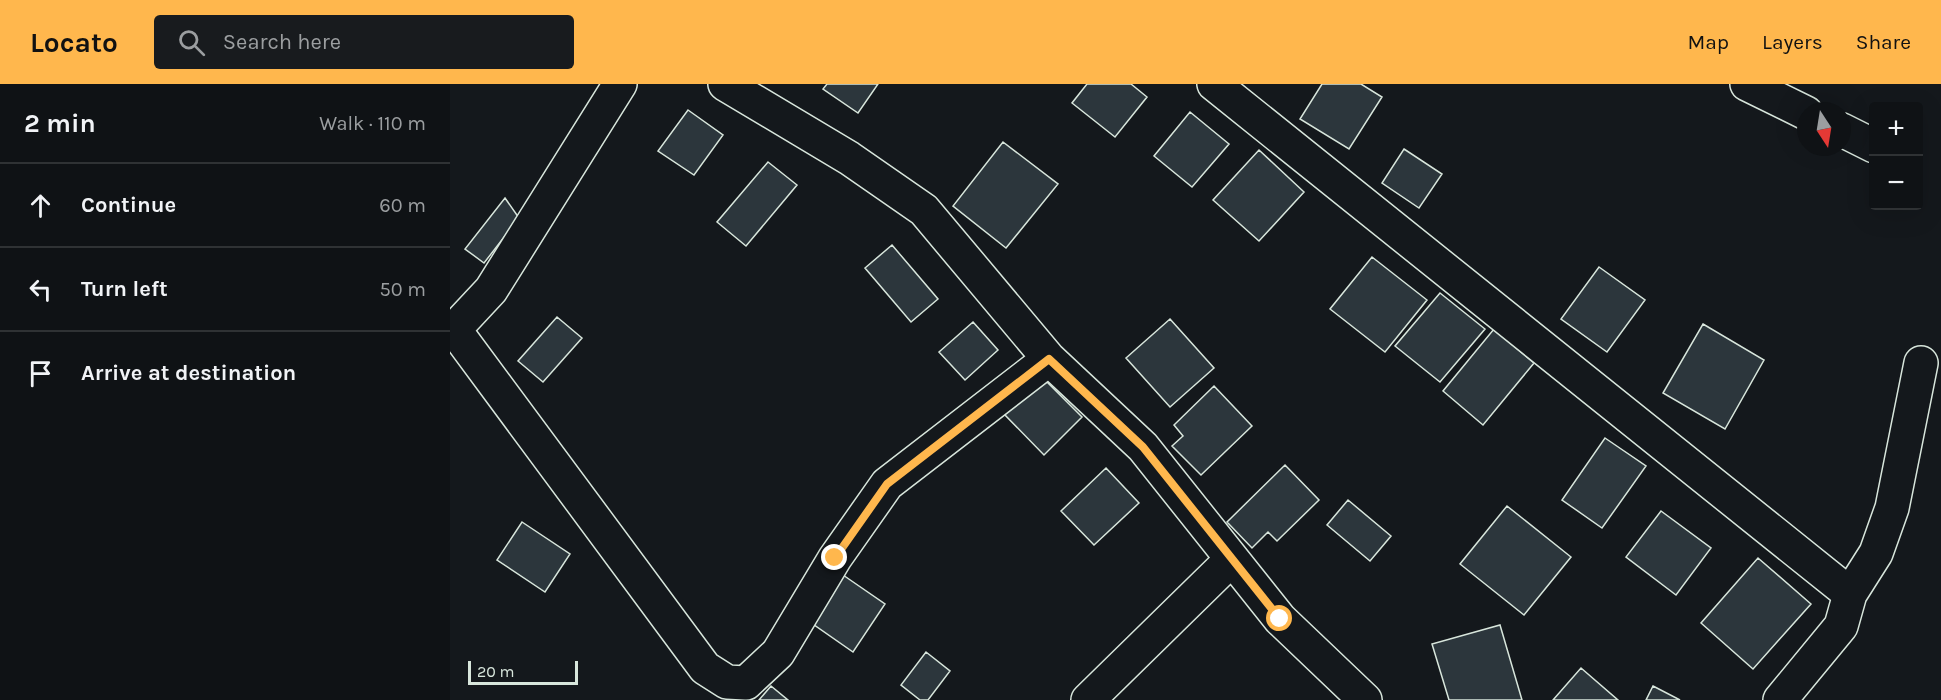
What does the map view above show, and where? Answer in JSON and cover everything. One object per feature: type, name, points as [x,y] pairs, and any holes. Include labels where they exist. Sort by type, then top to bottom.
[{"type":"street","points":[[620,84],[491,290],[452,332],[705,668],[727,682],[746,683],[778,653],[835,558],[887,484],[1049,359]]},
{"type":"street","points":[[725,84],[849,158],[924,210],[1049,359],[1143,447],[1280,619],[1365,700]]},
{"type":"street","points":[[1214,84],[1850,594]]},
{"type":"street","points":[[1748,84],[1797,108]]},
{"type":"street","points":[[1851,134],[1869,144]]},
{"type":"street","points":[[1780,700],[1841,626],[1850,594],[1876,553],[1892,508],[1922,363]]},
{"type":"street","points":[[1088,700],[1232,559]]},
{"type":"building","points":[[827,84],[878,84],[858,113],[823,89]]},
{"type":"building","points":[[1087,84],[1131,84],[1147,97],[1115,137],[1072,103]]},
{"type":"building","points":[[1322,84],[1361,84],[1382,97],[1349,149],[1300,119]]},
{"type":"building","points":[[688,110],[723,135],[694,175],[658,151]]},
{"type":"building","points":[[1190,112],[1229,144],[1192,187],[1154,156]]},
{"type":"building","points":[[1003,142],[1058,184],[1006,248],[953,206]]},
{"type":"building","points":[[1404,149],[1442,174],[1419,208],[1382,183]]},
{"type":"building","points":[[1259,150],[1304,192],[1259,241],[1213,200]]},
{"type":"building","points":[[768,162],[797,185],[746,246],[717,222]]},
{"type":"building","points":[[505,198],[519,218],[484,263],[465,249]]},
{"type":"building","points":[[892,245],[938,299],[911,322],[865,268]]},
{"type":"building","points":[[1372,257],[1427,300],[1385,352],[1330,309]]},
{"type":"building","points":[[1599,267],[1645,300],[1607,352],[1561,319]]},
{"type":"building","points":[[1440,293],[1485,329],[1440,382],[1395,346]]},
{"type":"building","points":[[557,317],[582,338],[543,382],[518,361]]},
{"type":"building","points":[[1170,319],[1214,368],[1170,407],[1126,358]]},
{"type":"building","points":[[973,322],[998,350],[965,380],[939,352]]},
{"type":"building","points":[[1703,324],[1764,360],[1725,429],[1663,393]]},
{"type":"building","points":[[1494,329],[1534,363],[1483,425],[1443,391]]},
{"type":"building","points":[[1042,377],[1082,417],[1044,455],[1004,414]]},
{"type":"building","points":[[1214,386],[1252,426],[1201,475],[1172,446],[1183,436],[1174,425]]},
{"type":"building","points":[[1605,438],[1646,466],[1602,528],[1562,500]]},
{"type":"building","points":[[1285,465],[1319,500],[1277,541],[1268,532],[1252,548],[1227,522]]},
{"type":"building","points":[[1106,468],[1139,503],[1094,545],[1061,511]]},
{"type":"building","points":[[1348,500],[1391,536],[1370,561],[1327,525]]},
{"type":"building","points":[[1507,506],[1571,557],[1524,615],[1460,564]]},
{"type":"building","points":[[1661,511],[1711,548],[1676,595],[1626,557]]},
{"type":"building","points":[[522,522],[570,554],[545,592],[497,560]]},
{"type":"building","points":[[1758,558],[1811,604],[1753,669],[1701,623]]},
{"type":"building","points":[[843,575],[885,604],[853,652],[810,622]]},
{"type":"building","points":[[1500,625],[1522,700],[1449,700],[1432,644]]},
{"type":"building","points":[[926,652],[950,671],[928,700],[920,700],[901,685]]},
{"type":"building","points":[[1581,668],[1618,700],[1553,700]]},
{"type":"building","points":[[771,686],[788,700],[759,700]]},
{"type":"building","points":[[1653,686],[1680,700],[1646,700]]},
{"type":"route","points":[[835,558],[887,484],[1049,359],[1143,447],[1280,619]]}]
